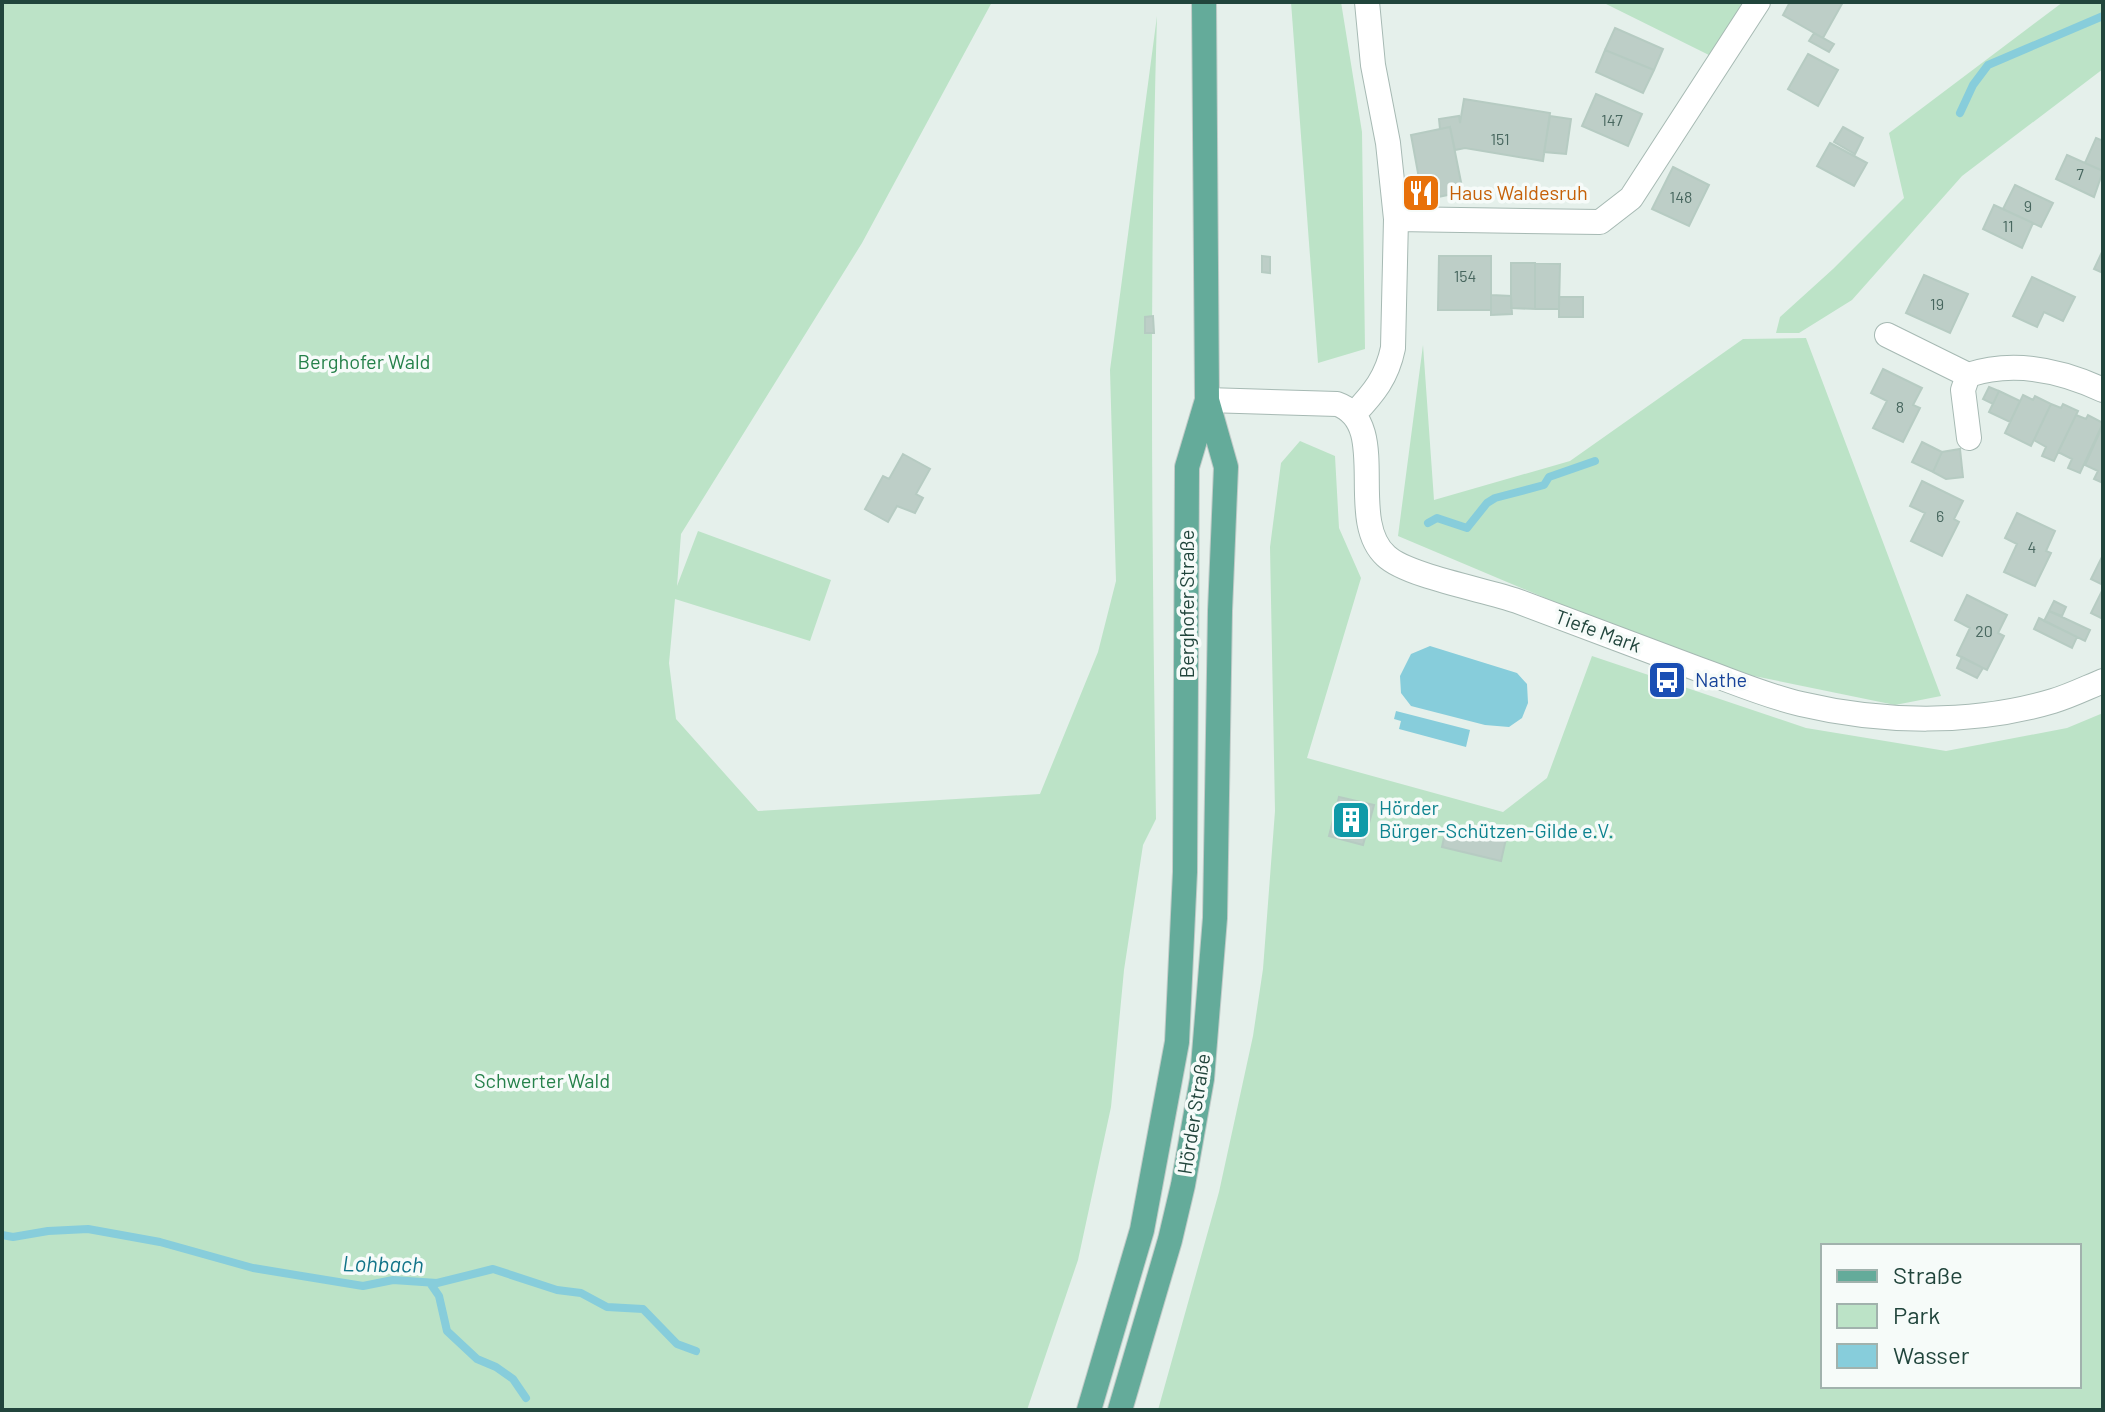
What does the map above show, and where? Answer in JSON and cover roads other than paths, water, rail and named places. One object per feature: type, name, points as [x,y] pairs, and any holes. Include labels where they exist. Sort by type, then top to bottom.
[{"type":"main road","name":"Berghofer Straße","points":[[1204,2],[1207,400],[1226,467],[1220,611],[1218,810]]},
{"type":"main road","name":"Berghofer Straße","points":[[1185,811],[1187,467],[1207,400]]},
{"type":"main road","name":"Hörder Straße","points":[[1120,1410],[1170,1240],[1202,1079],[1210,1003],[1218,810]]},
{"type":"main road","name":"Hörder Straße","points":[[1089,1410],[1142,1230],[1167,1105],[1177,1042],[1185,811]]},
{"type":"street","points":[[1207,400],[1337,404],[1354,414],[1379,388],[1388,369],[1393,348],[1396,219],[1367,2]]},
{"type":"street","points":[[1396,219],[1600,222],[1631,198],[1758,2]]},
{"type":"street","points":[[1887,335],[1968,375],[1989,368],[2012,366],[2048,371],[2103,390]]},
{"type":"street","points":[[1968,375],[1963,390],[1969,438]]},
{"type":"street","name":"Tiefe Mark","points":[[1354,414],[1362,425],[1365,443],[1371,533],[1385,556],[1404,567],[1507,598],[1771,695],[1846,712],[1891,717],[1971,716],[2013,711],[2054,701],[2103,681]]},
{"type":"water","points":[[1430,646],[1517,673],[1527,684],[1528,703],[1522,718],[1509,727],[1485,725],[1411,706],[1401,693],[1400,676],[1411,654]]},
{"type":"water","points":[[1396,711],[1470,730],[1466,747],[1399,729],[1401,721],[1394,719]]},
{"type":"waterway","points":[[1960,113],[1973,85],[1988,65],[2103,16]]},
{"type":"waterway","points":[[1428,523],[1437,518],[1467,528],[1487,503],[1495,498],[1544,485],[1549,477],[1595,461]]},
{"type":"waterway","name":"Lohbach","points":[[2,1235],[13,1237],[88,1229],[160,1242],[253,1268],[363,1286],[393,1280],[437,1283],[493,1269],[557,1290],[581,1293],[607,1307],[643,1309],[677,1344],[696,1351]]},
{"type":"waterway","points":[[430,1283],[439,1296],[447,1331],[477,1359],[513,1379],[526,1398]]},
{"type":"place","name":"Haus Waldesruh","points":[[1421,193]]},
{"type":"place","name":"Nathe","points":[[1667,680]]},
{"type":"place","name":"Hörder Bürger-Schützen-Gilde e.V.","points":[[1351,820]]},
{"type":"park label","name":"Berghofer Wald","points":[[364,362]]},
{"type":"park label","name":"Schwerter Wald","points":[[542,1081]]}]
